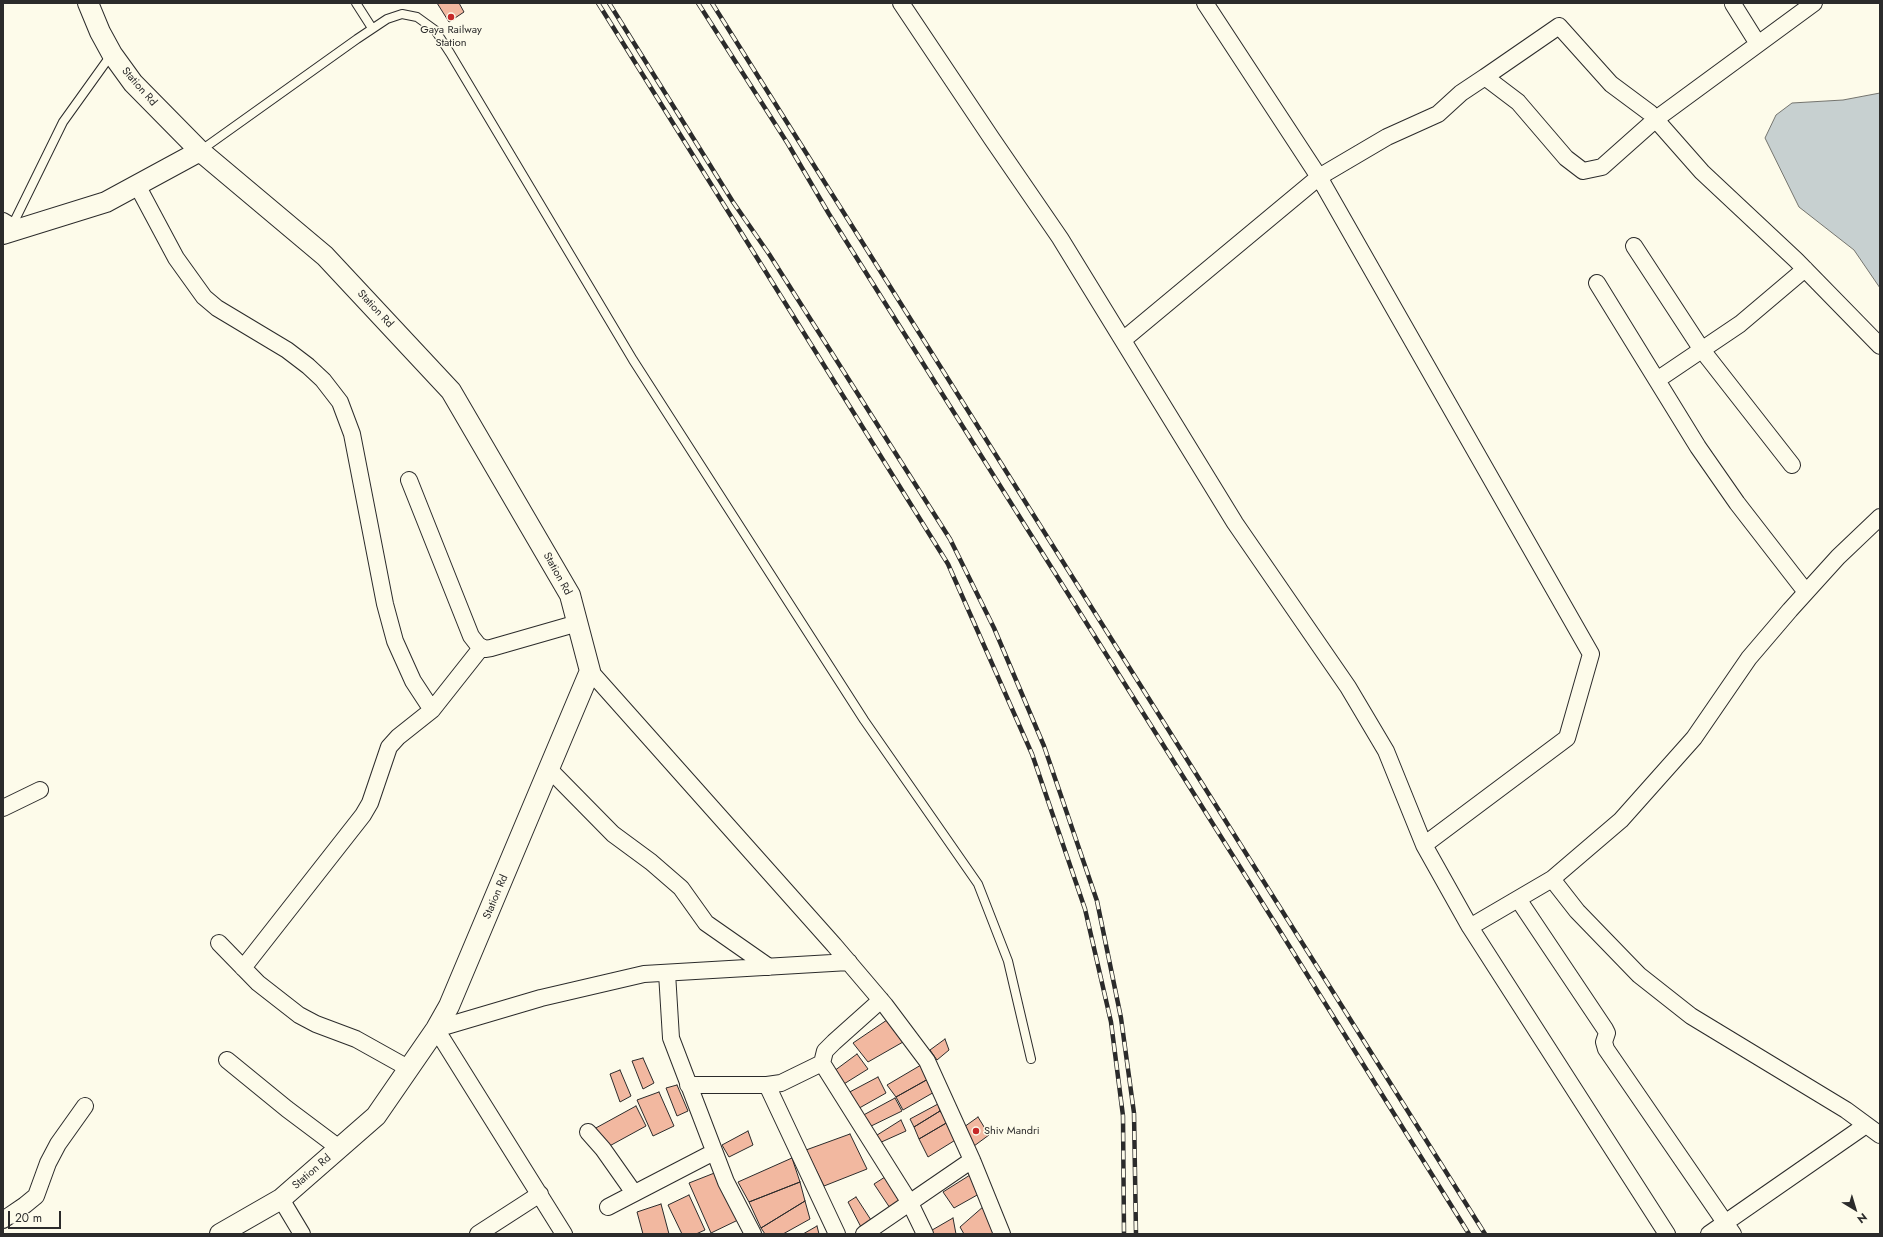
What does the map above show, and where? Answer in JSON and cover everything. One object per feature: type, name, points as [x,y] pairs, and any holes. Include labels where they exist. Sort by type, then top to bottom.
[{"type":"street","name":"Station Rd","points":[[88,3],[100,32],[112,54],[133,83],[200,151],[325,256],[452,391],[570,595],[590,671],[550,770],[449,1006],[436,1029],[376,1116],[281,1200],[220,1234]]},
{"type":"street","points":[[901,3],[992,140],[1060,238],[1235,523],[1348,688],[1386,751],[1424,845],[1470,927],[1667,1234]]},
{"type":"street","points":[[1205,3],[1319,177],[1591,654],[1567,738],[1424,845]]},
{"type":"street","points":[[1734,3],[1733,4],[1758,44]]},
{"type":"street","points":[[1485,77],[1518,102],[1566,158],[1583,171],[1602,167],[1656,119],[1814,3]]},
{"type":"street","points":[[1123,340],[1319,177],[1387,137],[1438,114],[1461,93],[1559,26],[1611,84],[1642,106],[1656,119],[1702,172],[1805,269],[1880,346]]},
{"type":"street","points":[[9,228],[106,202],[200,151]]},
{"type":"street","points":[[137,185],[176,258],[204,297],[217,308],[288,350],[323,380],[340,402],[352,434],[385,604],[395,642],[413,681],[432,710]]},
{"type":"street","points":[[1634,246],[1702,350],[1792,465]]},
{"type":"street","points":[[1657,380],[1740,324],[1805,269]]},
{"type":"street","points":[[1597,283],[1698,446],[1737,503],[1806,592]]},
{"type":"street","points":[[409,480],[471,636],[481,648]]},
{"type":"street","points":[[1470,927],[1552,879],[1621,820],[1665,773],[1694,738],[1749,658],[1838,557],[1880,516]]},
{"type":"street","points":[[481,648],[491,648],[578,623]]},
{"type":"street","points":[[243,968],[363,815],[370,803],[389,747],[398,737],[432,710],[481,648]]},
{"type":"street","points":[[590,671],[849,962],[881,1000],[926,1061],[972,1160],[1002,1234]]},
{"type":"street","points":[[550,770],[613,834],[652,862],[681,888],[706,923],[769,967]]},
{"type":"street","points":[[3,808],[40,790]]},
{"type":"street","points":[[1552,879],[1577,911],[1639,975],[1692,1016],[1846,1110],[1880,1136]]},
{"type":"street","points":[[1518,899],[1605,1028],[1607,1033],[1604,1044],[1606,1049],[1730,1228]]},
{"type":"street","points":[[219,943],[258,983],[307,1020],[356,1039],[408,1068]]},
{"type":"street","points":[[564,1234],[436,1029],[541,998],[644,974],[849,962]]},
{"type":"street","points":[[667,973],[671,1038],[726,1182],[754,1234]]},
{"type":"street","points":[[881,1000],[825,1051],[822,1062],[910,1203],[925,1234]]},
{"type":"street","points":[[227,1060],[287,1109],[339,1148]]},
{"type":"street","points":[[688,1085],[766,1085],[781,1083],[822,1062]]},
{"type":"street","points":[[766,1085],[837,1234]]},
{"type":"street","points":[[3,1220],[36,1196],[48,1163],[58,1144],[85,1106]]},
{"type":"street","points":[[1709,1234],[1730,1228],[1866,1125]]},
{"type":"street","points":[[588,1132],[603,1149],[634,1193]]},
{"type":"street","points":[[608,1207],[714,1152]]},
{"type":"street","points":[[864,1234],[972,1160]]},
{"type":"street","points":[[478,1234],[540,1194]]},
{"type":"street","points":[[281,1200],[302,1234]]},
{"type":"lane","points":[[356,3],[372,28]]},
{"type":"lane","points":[[200,151],[372,28],[387,20],[402,14],[418,17],[435,30],[637,366],[864,720],[978,884],[1008,961],[1031,1059]]},
{"type":"lane","points":[[9,228],[63,122],[112,54]]},
{"type":"shaded area","points":[[1880,93],[1880,288],[1854,250],[1799,207],[1765,138],[1776,115],[1792,103],[1843,100]]},
{"type":"building","name":"Gaya Railway Station","points":[[437,3],[459,3],[464,12],[449,22]]},
{"type":"building","points":[[887,1020],[903,1042],[868,1062],[853,1043]]},
{"type":"building","points":[[945,1039],[949,1050],[937,1060],[930,1050]]},
{"type":"building","points":[[857,1054],[868,1069],[839,1087],[830,1074]]},
{"type":"building","points":[[643,1058],[654,1083],[643,1089],[632,1061]]},
{"type":"building","points":[[921,1065],[930,1078],[896,1097],[887,1085]]},
{"type":"building","points":[[620,1070],[631,1096],[620,1102],[610,1074]]},
{"type":"building","points":[[878,1077],[886,1093],[854,1111],[844,1095]]},
{"type":"building","points":[[930,1078],[936,1091],[903,1110],[896,1097]]},
{"type":"building","points":[[677,1085],[688,1111],[677,1116],[666,1088]]},
{"type":"building","points":[[659,1092],[674,1126],[653,1136],[637,1100]]},
{"type":"building","points":[[895,1098],[902,1111],[865,1129],[858,1118]]},
{"type":"building","points":[[938,1104],[940,1111],[914,1127],[910,1119]]},
{"type":"building","points":[[636,1106],[646,1126],[604,1149],[594,1129]]},
{"type":"building","points":[[940,1111],[948,1122],[919,1139],[914,1127]]},
{"type":"building","name":"Shiv Mandri","points":[[978,1117],[989,1135],[974,1146],[964,1127]]},
{"type":"building","points":[[901,1120],[906,1131],[877,1144],[874,1137]]},
{"type":"building","points":[[948,1122],[957,1139],[928,1157],[919,1139]]},
{"type":"building","points":[[748,1131],[753,1145],[729,1157],[722,1145]]},
{"type":"building","points":[[850,1134],[867,1169],[824,1186],[806,1150]]},
{"type":"building","points":[[792,1158],[800,1182],[749,1202],[738,1182]]},
{"type":"building","points":[[717,1172],[738,1220],[711,1233],[689,1183]]},
{"type":"building","points":[[970,1175],[979,1194],[954,1208],[943,1192]]},
{"type":"building","points":[[885,1177],[900,1202],[890,1208],[874,1184]]},
{"type":"building","points":[[800,1182],[805,1201],[761,1228],[749,1202]]},
{"type":"building","points":[[689,1195],[705,1230],[696,1234],[682,1234],[668,1205]]},
{"type":"building","points":[[856,1197],[871,1220],[862,1229],[848,1202]]},
{"type":"building","points":[[805,1201],[810,1219],[783,1234],[765,1234],[761,1228]]},
{"type":"building","points":[[661,1204],[669,1234],[643,1234],[637,1212]]},
{"type":"building","points":[[984,1206],[998,1234],[964,1234],[960,1227]]},
{"type":"building","points":[[953,1218],[956,1234],[927,1234],[927,1233]]},
{"type":"building","points":[[817,1226],[819,1234],[803,1234]]},
{"type":"railway","points":[[598,3],[948,564],[1032,754],[1085,909],[1111,1022],[1123,1116],[1124,1234]]},
{"type":"railway","points":[[609,3],[733,202],[769,254],[950,539],[994,628],[1044,746],[1097,901],[1121,1018],[1134,1113],[1136,1234]]},
{"type":"railway","points":[[698,3],[788,144],[829,214],[1469,1234]]},
{"type":"railway","points":[[712,3],[1485,1234]]},
{"type":"place","name":"Gaya Railway Station","points":[[451,17]]},
{"type":"place","name":"Shiv Mandri","points":[[976,1131]]}]
